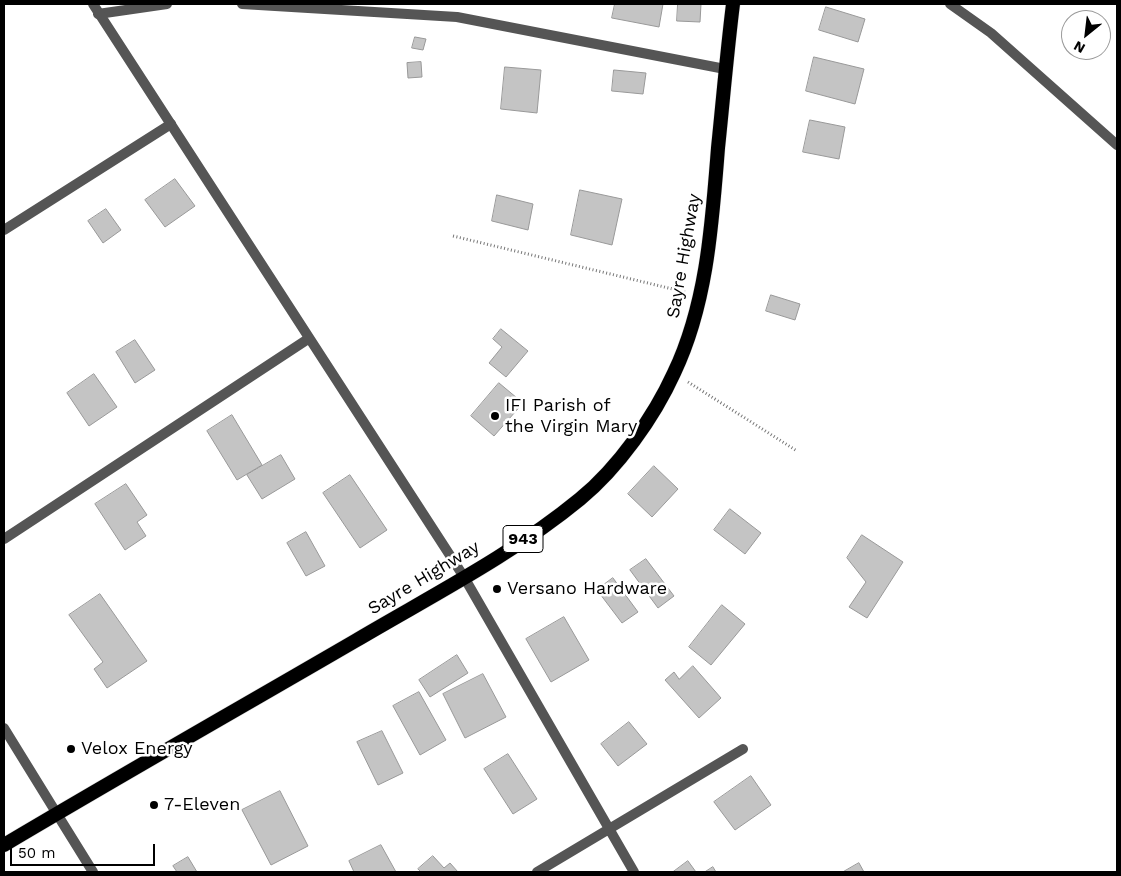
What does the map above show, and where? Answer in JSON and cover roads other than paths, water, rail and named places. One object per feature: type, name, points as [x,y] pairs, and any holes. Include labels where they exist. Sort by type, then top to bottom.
[{"type":"highway","name":"Sayre Highway","points":[[4,845],[464,577],[540,529],[582,497],[618,459],[650,417],[674,373],[692,326],[700,296],[712,223],[725,69],[733,4]]},
{"type":"street","points":[[93,4],[308,339],[464,577],[634,872]]},
{"type":"street","points":[[98,14],[167,4]]},
{"type":"street","points":[[242,4],[457,17],[725,69]]},
{"type":"street","points":[[950,4],[991,33],[1117,145]]},
{"type":"street","points":[[4,230],[171,124]]},
{"type":"street","points":[[4,539],[308,339]]},
{"type":"street","points":[[4,728],[93,872]]},
{"type":"street","points":[[536,872],[743,748]]},
{"type":"place","name":"IFI Parish of the Virgin Mary","points":[[495,416]]},
{"type":"place","name":"Versano Hardware","points":[[497,589]]},
{"type":"place","name":"Velox Energy","points":[[71,749]]},
{"type":"place","name":"7-Eleven","points":[[154,805]]}]
